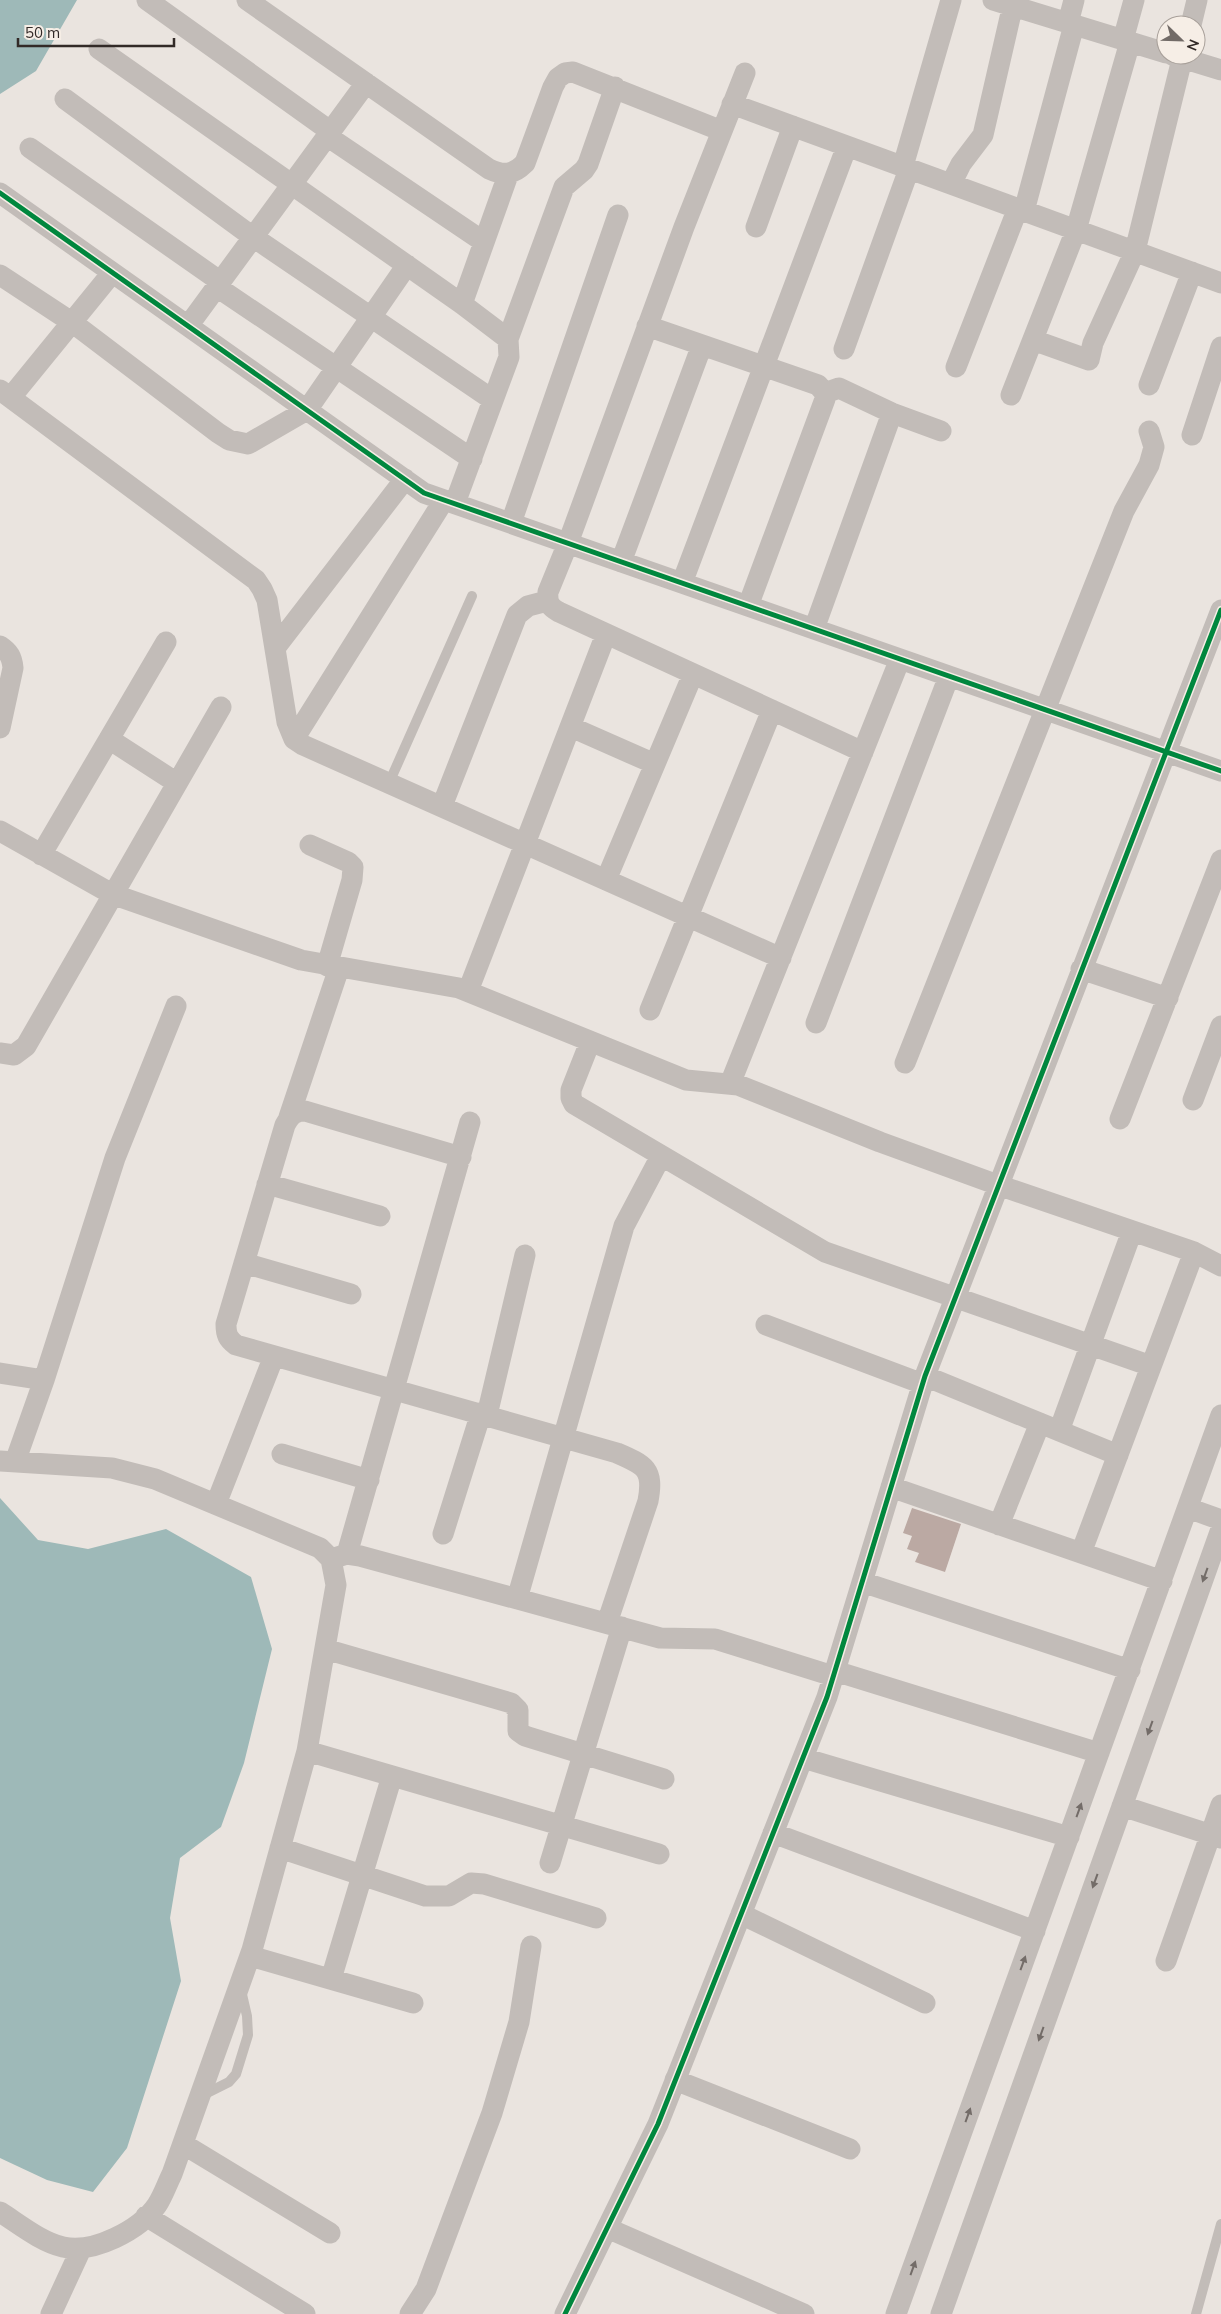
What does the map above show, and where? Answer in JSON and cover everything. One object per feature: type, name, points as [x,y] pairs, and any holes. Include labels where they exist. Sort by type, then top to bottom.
[{"type":"street","points":[[147,0],[328,134],[484,242]]},
{"type":"street","points":[[247,0],[488,169],[508,174],[517,171],[525,163],[558,78],[565,73],[573,72],[615,87],[722,131]]},
{"type":"street","points":[[844,348],[906,167],[950,0]]},
{"type":"street","points":[[956,367],[1021,210],[1071,24],[1074,0]]},
{"type":"street","points":[[1011,395],[1076,230],[1126,41],[1134,0]]},
{"type":"street","points":[[1193,15],[1197,0]]},
{"type":"street","points":[[951,184],[961,164],[983,135],[1006,2],[1156,49]]},
{"type":"street","points":[[99,49],[407,265],[508,339]]},
{"type":"street","points":[[1033,340],[1089,360],[1093,343],[1135,251],[1174,65]]},
{"type":"street","points":[[1206,65],[1221,70]]},
{"type":"street","points":[[745,73],[647,326],[568,543],[548,592],[547,601],[552,608],[559,612],[863,752]]},
{"type":"street","points":[[188,326],[366,83]]},
{"type":"street","points":[[294,739],[450,502],[472,459],[509,357],[508,339],[564,187],[584,170],[588,164],[615,87]]},
{"type":"street","points":[[65,99],[253,238],[493,400]]},
{"type":"street","points":[[732,104],[1221,283]]},
{"type":"street","points":[[756,226],[793,126]]},
{"type":"street","points":[[682,583],[847,146]]},
{"type":"street","points":[[30,148],[219,285],[337,368],[472,459]]},
{"type":"street","points":[[462,304],[508,174]]},
{"type":"street","points":[[0,193],[424,493],[1221,771]]},
{"type":"street","points":[[511,523],[618,215]]},
{"type":"street","points":[[0,275],[73,323],[230,440],[248,444],[307,410],[407,265]]},
{"type":"street","points":[[1149,385],[1192,272]]},
{"type":"street","points":[[112,273],[73,323],[6,393],[256,580],[267,600],[287,722],[294,739],[781,958]]},
{"type":"street","points":[[647,326],[818,385],[825,393],[825,399],[748,606]]},
{"type":"street","points":[[622,562],[702,345]]},
{"type":"street","points":[[1192,435],[1221,347]]},
{"type":"street","points":[[825,393],[839,388],[892,413],[941,431]]},
{"type":"street","points":[[814,629],[892,413]]},
{"type":"street","points":[[905,1063],[1124,511],[1149,465],[1154,446],[1149,431]]},
{"type":"street","points":[[275,648],[405,479]]},
{"type":"street","points":[[442,806],[517,615],[528,606],[547,601]]},
{"type":"street","points":[[565,2314],[658,2124],[803,1758],[834,1673],[924,1380],[1221,610]]},
{"type":"street","points":[[468,992],[606,634]]},
{"type":"street","points":[[41,855],[166,642]]},
{"type":"street","points":[[0,646],[7,651],[12,659],[13,668],[0,728]]},
{"type":"street","points":[[730,1084],[900,659]]},
{"type":"street","points":[[606,880],[693,674]]},
{"type":"street","points":[[816,1023],[949,676]]},
{"type":"street","points":[[0,1053],[14,1055],[26,1046],[221,707]]},
{"type":"street","points":[[650,1010],[772,710]]},
{"type":"street","points":[[571,727],[655,764]]},
{"type":"street","points":[[109,739],[177,783]]},
{"type":"street","points":[[1,835],[112,894],[301,960],[459,988],[686,1080],[738,1085],[880,1142],[998,1185],[1194,1252],[1221,1266]]},
{"type":"street","points":[[310,845],[348,862],[353,867],[352,880],[333,967],[290,1117],[285,1125],[226,1324],[226,1334],[230,1341],[236,1345],[395,1388],[630,1458],[642,1465],[649,1474],[651,1484],[648,1501],[583,1754],[550,1863]]},
{"type":"street","points":[[1120,1119],[1221,860]]},
{"type":"street","points":[[1081,969],[1168,998]]},
{"type":"street","points":[[176,1006],[115,1158],[44,1380],[8,1461],[112,1468],[154,1479],[339,1557],[360,1556],[660,1638],[716,1639],[1099,1753]]},
{"type":"street","points":[[1192,1100],[1221,1026]]},
{"type":"street","points":[[590,1042],[571,1090],[570,1098],[579,1108],[825,1252],[1151,1366]]},
{"type":"street","points":[[290,1117],[297,1111],[305,1111],[461,1156]]},
{"type":"street","points":[[0,2212],[36,2235],[62,2247],[81,2250],[136,2227],[157,2206],[172,2174],[250,1956],[307,1751],[339,1557],[369,1480],[470,1122]]},
{"type":"street","points":[[517,1599],[565,1438],[624,1226],[660,1156]]},
{"type":"street","points":[[268,1184],[380,1216]]},
{"type":"street","points":[[1000,1525],[1091,1345],[1132,1231]]},
{"type":"street","points":[[1080,1553],[1194,1252]]},
{"type":"street","points":[[442,1534],[484,1414],[525,1255]]},
{"type":"street","points":[[244,1263],[351,1294]]},
{"type":"street","points":[[766,1325],[924,1380],[1118,1454]]},
{"type":"street","points":[[216,1504],[274,1356]]},
{"type":"street","points":[[0,1372],[44,1380]]},
{"type":"street","points":[[896,2314],[1221,1415]]},
{"type":"street","points":[[282,1454],[369,1480]]},
{"type":"street","points":[[891,1488],[1162,1581]]},
{"type":"street","points":[[1188,1508],[1221,1520]]},
{"type":"street","points":[[941,2314],[1122,1806],[1217,1551],[1221,1529]]},
{"type":"street","points":[[862,1582],[1130,1670]]},
{"type":"street","points":[[325,1649],[511,1703],[518,1710],[518,1731],[521,1734],[664,1779]]},
{"type":"street","points":[[307,1751],[659,1854]]},
{"type":"street","points":[[803,1758],[1069,1837]]},
{"type":"street","points":[[331,1979],[392,1776]]},
{"type":"street","points":[[1166,1961],[1216,1837],[1221,1805]]},
{"type":"street","points":[[1122,1806],[1216,1837]]},
{"type":"street","points":[[773,1833],[1035,1931]]},
{"type":"street","points":[[280,1848],[425,1896],[449,1896],[471,1883],[484,1884],[596,1918]]},
{"type":"street","points":[[741,1914],[925,2003]]},
{"type":"street","points":[[410,2314],[426,2289],[492,2113],[519,2022],[531,1946]]},
{"type":"street","points":[[250,1956],[413,2003]]},
{"type":"street","points":[[675,2080],[850,2149]]},
{"type":"street","points":[[183,2144],[330,2232]]},
{"type":"street","points":[[146,2216],[305,2314]]},
{"type":"street","points":[[607,2228],[804,2314]]},
{"type":"street","points":[[51,2314],[81,2250]]},
{"type":"lane","points":[[389,783],[472,596]]},
{"type":"lane","points":[[1196,2314],[1221,2224]]},
{"type":"water","points":[[0,0],[77,0],[36,71],[0,94]]},
{"type":"water","points":[[0,1498],[38,1540],[88,1549],[166,1529],[251,1577],[272,1649],[244,1763],[221,1827],[180,1858],[170,1918],[181,1981],[127,2148],[93,2192],[47,2180],[0,2158]]},
{"type":"building","points":[[912,1508],[961,1524],[945,1572],[915,1562],[919,1553],[907,1549],[912,1536],[903,1533]]},
{"type":"cycle path","points":[[0,193],[424,493],[1221,771]]},
{"type":"cycle path","points":[[565,2314],[658,2124],[827,1697],[925,1376],[1221,610]]}]
